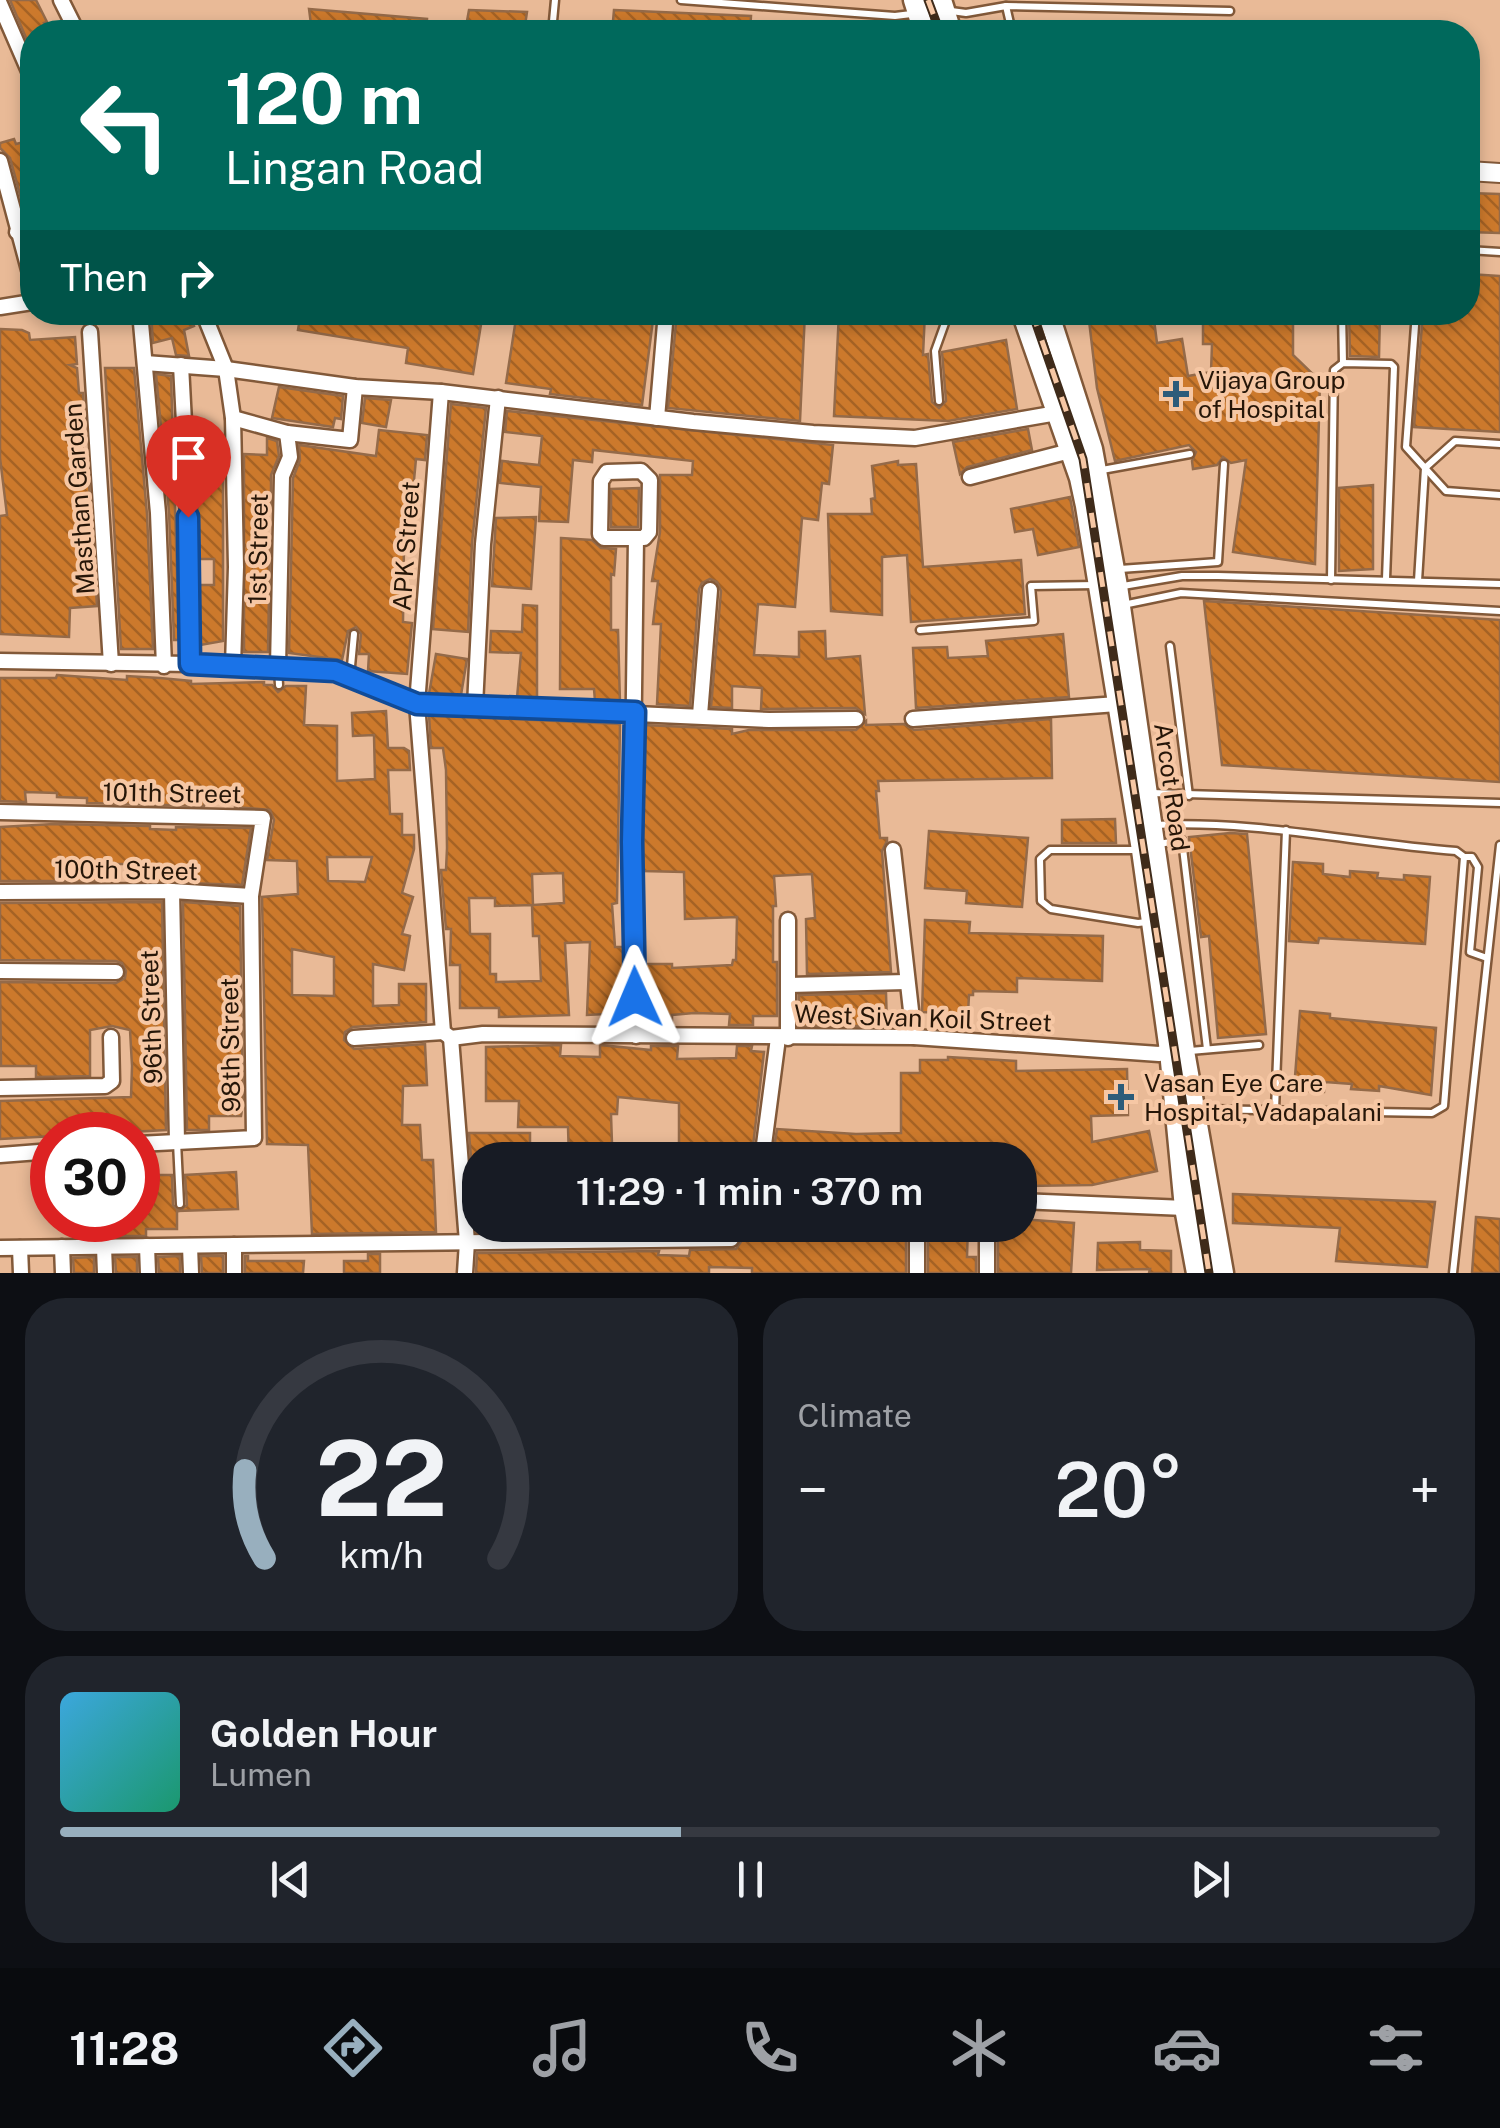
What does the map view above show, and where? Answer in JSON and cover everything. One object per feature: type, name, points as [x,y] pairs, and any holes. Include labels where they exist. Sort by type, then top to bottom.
[{"type":"main road","name":"Arcot Road","points":[[1027,325],[1080,478],[1112,586],[1117,704],[1147,823],[1151,921],[1166,980]]},
{"type":"main road","name":"Arcot Road","points":[[1052,325],[1096,471],[1177,1051]]},
{"type":"main road","points":[[1177,1051],[1185,1110],[1222,1273]]},
{"type":"main road","points":[[1185,1110],[1185,1208],[1197,1273]]},
{"type":"street","points":[[0,4],[20,50]]},
{"type":"street","points":[[0,161],[20,242]]},
{"type":"street","points":[[141,325],[158,513],[164,666]]},
{"type":"street","points":[[208,325],[226,369],[233,418],[233,666]]},
{"type":"street","points":[[657,418],[665,325]]},
{"type":"street","name":"Masthan Garden","points":[[90,332],[112,664]]},
{"type":"street","points":[[144,364],[226,369],[355,387],[440,392],[657,418],[915,438],[1057,412]]},
{"type":"street","points":[[181,365],[190,664]]},
{"type":"street","points":[[233,418],[287,433],[350,440],[355,387]]},
{"type":"street","name":"APK Street","points":[[440,392],[417,704],[462,1198]]},
{"type":"street","points":[[475,706],[483,544],[498,398]]},
{"type":"street","name":"1st Street","points":[[278,667],[282,476],[290,457],[287,433]]},
{"type":"street","points":[[970,477],[1070,450]]},
{"type":"street","points":[[641,471],[650,480],[648,532],[644,538],[636,538],[604,538],[600,534],[600,481],[607,472],[641,471]]},
{"type":"street","points":[[636,538],[632,842],[636,1036]]},
{"type":"street","points":[[700,715],[710,590]]},
{"type":"street","points":[[0,661],[335,671],[417,704],[769,720],[856,719]]},
{"type":"street","points":[[913,719],[1117,704]]},
{"type":"street","name":"101th Street","points":[[0,812],[263,818],[251,896]]},
{"type":"street","points":[[894,850],[914,1037]]},
{"type":"street","name":"100th Street","points":[[0,892],[172,891],[251,896]]},
{"type":"street","name":"96th Street","points":[[172,891],[177,1141]]},
{"type":"street","name":"98th Street","points":[[160,1142],[254,1138],[251,896]]},
{"type":"street","points":[[765,1142],[789,985],[788,920]]},
{"type":"street","points":[[0,970],[116,972]]},
{"type":"street","points":[[789,985],[906,982]]},
{"type":"street","name":"West Sivan Koil Street","points":[[354,1038],[483,1034],[914,1037],[1159,1054],[1177,1051]]},
{"type":"street","points":[[0,1088],[104,1086],[112,1081],[113,1074],[111,1037]]},
{"type":"street","points":[[0,1155],[30,1152]]},
{"type":"street","points":[[1037,1202],[1185,1208]]},
{"type":"street","points":[[0,1248],[466,1242]]},
{"type":"street","name":"APK Street","points":[[466,1242],[466,1273]]},
{"type":"street","points":[[917,1273],[918,1242]]},
{"type":"street","points":[[987,1242],[987,1273]]},
{"type":"street","points":[[234,1245],[234,1273]]},
{"type":"street","points":[[147,1246],[148,1273]]},
{"type":"street","points":[[190,1246],[191,1273]]},
{"type":"street","points":[[62,1247],[63,1273]]},
{"type":"street","points":[[104,1247],[105,1273]]},
{"type":"street","points":[[20,1248],[21,1273]]},
{"type":"lane","points":[[681,0],[919,16]]},
{"type":"lane","points":[[1006,6],[1009,20]]},
{"type":"lane","points":[[948,20],[1006,6],[1230,11]]},
{"type":"lane","points":[[948,20],[966,13]]},
{"type":"lane","points":[[939,400],[934,351],[944,325]]},
{"type":"lane","points":[[1342,325],[1342,363]]},
{"type":"lane","points":[[1415,325],[1406,447],[1446,491],[1500,494]]},
{"type":"lane","points":[[1331,580],[1334,370],[1342,363],[1394,367],[1386,579]]},
{"type":"lane","points":[[1418,581],[1425,468],[1455,441],[1500,444]]},
{"type":"lane","points":[[1096,471],[1190,454]]},
{"type":"lane","points":[[1112,586],[1218,562],[1224,464]]},
{"type":"lane","points":[[1112,586],[1182,576],[1500,584]]},
{"type":"lane","points":[[920,630],[1034,621],[1032,586],[1112,586],[1500,611]]},
{"type":"lane","points":[[350,677],[354,634]]},
{"type":"lane","points":[[1170,646],[1190,796]]},
{"type":"lane","points":[[278,667],[279,685]]},
{"type":"lane","points":[[1147,823],[1190,796],[1500,803]]},
{"type":"lane","points":[[1151,921],[1138,923],[1051,909],[1040,901],[1040,859],[1050,850],[1147,823],[1206,822],[1456,852],[1472,857],[1478,867],[1470,952],[1488,958]]},
{"type":"lane","points":[[1147,823],[1182,840],[1208,1049]]},
{"type":"lane","points":[[1275,1110],[1286,830]]},
{"type":"lane","points":[[1453,1273],[1500,845]]},
{"type":"lane","points":[[1185,1110],[1441,1110],[1464,857]]},
{"type":"lane","points":[[1177,1051],[1260,1045]]},
{"type":"lane","points":[[177,1141],[180,1204]]},
{"type":"building","points":[[10,0],[36,0],[46,20],[20,20],[20,24]]},
{"type":"building","points":[[309,9],[427,19],[427,20],[310,20]]},
{"type":"building","points":[[469,10],[527,12],[526,20],[467,20]]},
{"type":"building","points":[[614,10],[751,16],[751,20],[613,20]]},
{"type":"building","points":[[14,139],[16,144],[20,143],[20,195],[10,158],[0,143]]},
{"type":"building","points":[[1480,193],[1500,194],[1500,233],[1480,232]]},
{"type":"building","points":[[1480,275],[1500,276],[1500,432],[1414,427],[1422,325],[1480,325]]},
{"type":"building","points":[[152,325],[194,325],[184,330],[189,356],[176,355],[172,338],[153,343]]},
{"type":"building","points":[[299,325],[481,325],[473,374],[406,363],[408,348],[298,330]]},
{"type":"building","points":[[515,325],[652,325],[642,405],[550,394],[551,389],[506,383]]},
{"type":"building","points":[[676,325],[804,325],[800,421],[668,408]]},
{"type":"building","points":[[838,325],[924,325],[923,355],[928,354],[932,402],[939,408],[946,401],[942,352],[1006,340],[1017,409],[948,421],[834,416]]},
{"type":"building","points":[[1090,325],[1155,325],[1157,343],[1182,339],[1188,376],[1211,372],[1212,344],[1203,344],[1203,325],[1293,325],[1293,355],[1320,381],[1315,564],[1233,552],[1246,460],[1231,463],[1223,457],[1217,465],[1193,469],[1196,452],[1189,445],[1115,461],[1097,388]]},
{"type":"building","points":[[1349,325],[1380,325],[1379,357],[1350,356]]},
{"type":"building","points":[[0,329],[22,330],[29,333],[30,340],[75,337],[77,364],[70,365],[77,368],[79,393],[83,393],[83,454],[87,454],[97,606],[70,608],[69,637],[0,634],[0,516],[7,515],[0,458]]},
{"type":"building","points":[[105,368],[134,368],[147,514],[153,649],[121,649]]},
{"type":"building","points":[[156,374],[171,376],[179,640],[174,640],[169,512]]},
{"type":"building","points":[[279,387],[343,396],[341,419],[335,418],[333,427],[272,418]]},
{"type":"building","points":[[365,398],[391,400],[386,427],[362,423]]},
{"type":"building","points":[[451,404],[486,408],[472,543],[468,632],[433,629]]},
{"type":"building","points":[[507,411],[833,445],[829,484],[822,483],[818,520],[802,518],[795,607],[758,604],[754,655],[799,657],[799,632],[825,631],[826,659],[860,656],[865,714],[856,708],[761,709],[762,688],[732,686],[732,708],[711,707],[721,591],[717,582],[710,579],[699,589],[690,706],[657,704],[661,624],[653,624],[658,581],[652,581],[660,532],[660,475],[692,475],[693,461],[593,450],[592,462],[573,460],[568,522],[539,521],[541,487],[500,483],[502,461],[539,465],[542,436],[505,432]]},
{"type":"building","points":[[1028,429],[1032,450],[967,467],[960,474],[953,442]]},
{"type":"building","points":[[379,430],[427,435],[425,460],[416,459],[408,544],[404,544],[403,622],[412,623],[407,674],[368,671],[369,654],[359,654],[361,634],[356,627],[348,631],[342,660],[289,653],[293,478],[300,460],[299,445],[376,456]]},
{"type":"building","points":[[211,438],[223,438],[223,641],[200,645],[199,585],[214,585],[214,559],[199,559],[196,456],[211,456]]},
{"type":"building","points":[[267,438],[277,441],[279,456],[271,475],[271,508],[256,508],[256,535],[270,535],[268,652],[244,652],[244,454],[267,455]]},
{"type":"building","points":[[898,461],[898,465],[916,464],[923,567],[1021,560],[1025,614],[911,622],[907,555],[882,557],[882,615],[831,611],[828,514],[872,514],[872,466]]},
{"type":"building","points":[[1373,485],[1373,569],[1339,571],[1339,488]]},
{"type":"building","points":[[639,488],[638,527],[611,527],[611,489]]},
{"type":"building","points":[[1070,497],[1079,547],[1038,555],[1033,529],[1015,532],[1011,509]]},
{"type":"building","points":[[536,517],[531,589],[492,586],[496,518]]},
{"type":"building","points":[[561,538],[592,540],[601,548],[616,549],[614,575],[611,574],[611,630],[618,630],[620,703],[595,701],[594,689],[560,689]]},
{"type":"building","points":[[1204,601],[1500,620],[1500,782],[1222,765]]},
{"type":"building","points":[[523,605],[537,606],[537,699],[517,698],[521,653],[490,652],[491,631],[522,632]]},
{"type":"building","points":[[1063,634],[1069,697],[916,708],[913,648],[947,647],[948,658],[988,656],[986,641]]},
{"type":"building","points":[[436,654],[467,659],[461,695],[429,694]]},
{"type":"building","points":[[57,675],[127,680],[127,676],[191,684],[264,682],[278,692],[286,686],[306,686],[304,725],[337,726],[337,781],[375,779],[374,735],[353,736],[352,713],[386,711],[388,748],[409,751],[410,770],[388,770],[390,814],[402,814],[402,835],[414,835],[402,893],[413,897],[402,934],[410,936],[404,970],[373,964],[373,1006],[399,1005],[399,984],[426,984],[426,1022],[353,1027],[345,1032],[344,1040],[354,1049],[425,1044],[427,1085],[403,1086],[402,1125],[420,1125],[422,1160],[433,1160],[436,1232],[312,1234],[308,1145],[267,1144],[262,897],[298,894],[297,861],[267,860],[274,820],[270,810],[235,807],[235,800],[205,800],[204,806],[87,803],[87,798],[57,797],[57,793],[25,792],[26,802],[0,801],[0,678]],"holes":[[[327,857],[372,857],[365,882],[328,881]],[[292,949],[334,957],[334,996],[292,995]]]},
{"type":"building","points":[[429,715],[620,724],[617,903],[612,904],[615,947],[624,947],[625,1013],[587,1015],[590,942],[565,943],[569,1015],[499,1017],[499,1008],[460,1008],[460,965],[450,965],[451,929],[446,929],[441,870],[446,870],[446,770],[443,748],[431,748]],"holes":[[[563,873],[564,903],[533,905],[532,874]],[[469,898],[495,898],[495,906],[532,905],[533,936],[539,936],[541,981],[496,982],[496,974],[490,974],[490,934],[470,934]]]},
{"type":"building","points":[[1051,719],[1052,778],[878,781],[880,838],[887,838],[882,851],[891,972],[807,974],[806,919],[815,918],[812,874],[774,876],[777,1016],[753,1016],[753,1025],[729,1025],[730,1014],[694,1013],[672,1015],[672,1025],[646,1024],[645,964],[672,964],[672,968],[732,965],[736,960],[737,917],[685,919],[684,872],[643,871],[644,725],[732,729],[732,734],[749,730],[856,730],[866,721],[866,725],[904,724],[914,730]]},
{"type":"building","points":[[1115,819],[1116,843],[1062,843],[1062,820]]},
{"type":"building","points":[[54,824],[176,830],[251,828],[242,885],[133,881],[133,864],[100,864],[100,881],[0,881],[0,827]]},
{"type":"building","points":[[929,831],[1028,838],[1022,907],[966,903],[967,891],[925,888]]},
{"type":"building","points":[[1247,834],[1266,1034],[1218,1038],[1209,936],[1201,937],[1189,837]]},
{"type":"building","points":[[1293,862],[1323,864],[1323,874],[1350,877],[1350,871],[1378,873],[1377,878],[1430,877],[1425,944],[1319,938],[1318,943],[1289,941]]},
{"type":"building","points":[[162,902],[166,1130],[160,1130],[160,1112],[30,1112],[30,1137],[0,1139],[0,1101],[131,1097],[132,1066],[130,1030],[112,1026],[90,1030],[90,1076],[36,1077],[36,1066],[1,1066],[0,982],[116,983],[125,978],[126,971],[116,961],[0,960],[0,903]]},
{"type":"building","points":[[183,902],[240,906],[243,1103],[241,1116],[209,1116],[209,1130],[187,1130]]},
{"type":"building","points":[[925,920],[970,922],[969,933],[1103,936],[1102,981],[1017,978],[1017,992],[973,991],[969,995],[968,1014],[922,1012]]},
{"type":"building","points":[[886,993],[887,1026],[799,1026],[799,995]]},
{"type":"building","points":[[1300,1011],[1330,1014],[1330,1018],[1436,1028],[1431,1095],[1379,1086],[1379,1091],[1351,1089],[1352,1084],[1325,1082],[1324,1092],[1294,1090]]},
{"type":"building","points":[[561,1045],[560,1056],[600,1057],[600,1045],[651,1050],[651,1046],[678,1046],[677,1059],[736,1058],[737,1046],[752,1046],[751,1051],[764,1052],[753,1142],[679,1142],[679,1103],[618,1097],[617,1114],[611,1114],[612,1142],[568,1142],[568,1127],[518,1127],[519,1101],[486,1101],[486,1047]]},
{"type":"building","points":[[920,1060],[1016,1061],[1016,1071],[1127,1069],[1128,1115],[1091,1116],[1092,1142],[1149,1131],[1157,1171],[1092,1185],[1037,1186],[1037,1142],[775,1142],[777,1129],[901,1133],[901,1073],[920,1073]]},
{"type":"building","points":[[469,1133],[530,1133],[530,1142],[470,1142]]},
{"type":"building","points":[[236,1172],[238,1209],[179,1211],[187,1205],[185,1175]]},
{"type":"building","points":[[160,1175],[172,1175],[173,1205],[179,1211],[177,1229],[160,1229]]},
{"type":"building","points":[[1233,1194],[1435,1202],[1427,1267],[1336,1261],[1340,1228],[1233,1223]]},
{"type":"building","points":[[1476,1217],[1500,1219],[1500,1273],[1472,1273]]},
{"type":"building","points":[[1037,1220],[1074,1223],[1071,1273],[998,1273],[998,1242],[1037,1242]]},
{"type":"building","points":[[741,1242],[906,1242],[906,1273],[752,1273],[752,1268],[709,1267],[709,1273],[476,1273],[477,1253],[659,1251],[658,1255],[689,1256],[690,1250],[736,1249]]},
{"type":"building","points":[[928,1242],[967,1242],[967,1257],[976,1257],[976,1273],[928,1273]]},
{"type":"building","points":[[1140,1242],[1140,1250],[1171,1251],[1171,1273],[1149,1273],[1150,1269],[1097,1270],[1098,1243]]},
{"type":"building","points":[[368,1254],[380,1254],[380,1273],[344,1273],[344,1261],[368,1261]]},
{"type":"building","points":[[180,1256],[180,1273],[159,1273],[158,1257]]},
{"type":"building","points":[[201,1256],[223,1256],[223,1273],[202,1273]]},
{"type":"building","points":[[245,1256],[248,1261],[304,1261],[303,1273],[245,1273]]},
{"type":"building","points":[[94,1257],[94,1273],[74,1273],[73,1258]]},
{"type":"building","points":[[115,1257],[137,1257],[137,1273],[116,1273]]},
{"type":"railway","points":[[928,0],[936,20]]},
{"type":"railway","points":[[1037,325],[1083,459],[1209,1273]]},
{"type":"place","name":"Vijaya Group of Hospital","points":[[1176,394]]},
{"type":"place","name":"Vasan Eye Care Hospital, Vadapalani","points":[[1121,1097]]},
{"type":"route","points":[[188,517],[190,664],[335,671],[417,704],[635,712],[635,997]]}]
